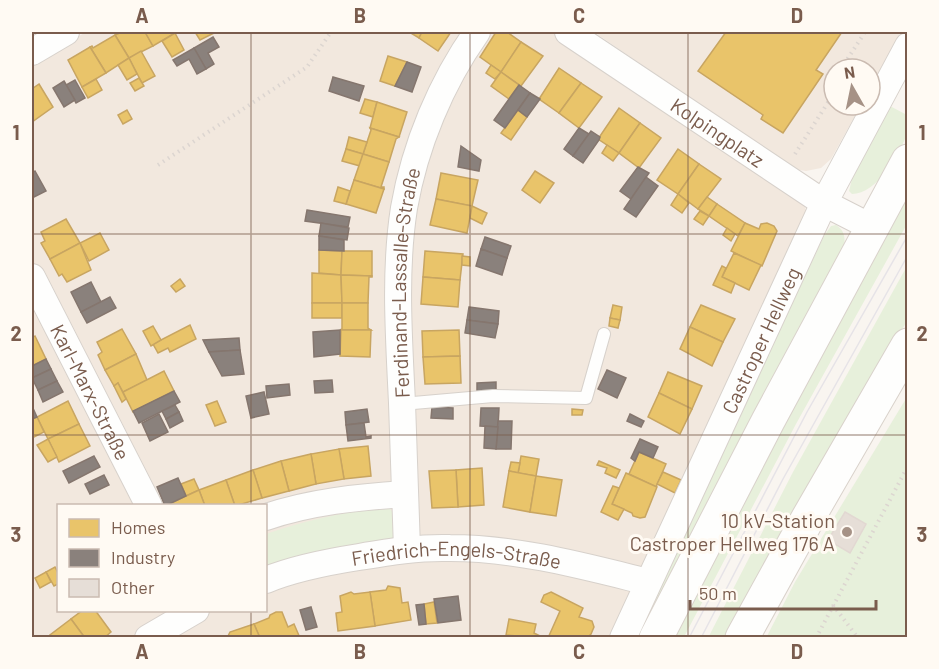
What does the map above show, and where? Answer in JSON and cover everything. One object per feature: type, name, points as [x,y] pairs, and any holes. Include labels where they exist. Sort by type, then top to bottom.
[{"type":"main road","name":"Castroper Hellweg","points":[[656,638],[768,421],[908,161]]},
{"type":"main road","points":[[742,638],[908,345]]},
{"type":"street","points":[[32,52],[66,32]]},
{"type":"street","name":"Ferdinand-Lassalle-Straße","points":[[407,549],[398,281],[404,208],[412,174],[436,104],[448,78],[477,32]]},
{"type":"street","name":"Kolpingplatz","points":[[568,32],[824,203],[872,227]]},
{"type":"street","name":"Castroper Hellweg","points":[[623,638],[824,203],[908,46]]},
{"type":"street","name":"Karl-Marx-Straße","points":[[32,277],[148,504]]},
{"type":"street","points":[[267,517],[294,508],[368,496],[405,494]]},
{"type":"street","name":"Friedrich-Engels-Straße","points":[[267,580],[310,566],[407,549],[451,548],[513,554],[575,564],[648,582]]},
{"type":"street","points":[[148,638],[193,612]]},
{"type":"lane","points":[[402,404],[493,396],[586,398],[604,334]]},
{"type":"path","points":[[158,165],[307,67],[331,32]]},
{"type":"path","points":[[849,57],[865,32]]},
{"type":"path","points":[[781,174],[822,111]]},
{"type":"path","points":[[816,638],[908,466]]},
{"type":"path","points":[[833,605],[858,638]]},
{"type":"shaded area","points":[[86,32],[552,32],[797,197],[804,204],[807,213],[613,637],[32,637],[32,64]]},
{"type":"shaded area","points":[[594,32],[901,32],[882,66],[882,57],[822,57],[822,117],[854,117],[831,159],[821,168],[806,171],[794,169]]},
{"type":"green space","points":[[888,105],[907,115],[907,134],[893,162],[878,181],[870,188],[852,194],[849,191],[852,179]]},
{"type":"green space","points":[[907,190],[907,224],[796,424],[684,637],[672,638]]},
{"type":"green space","points":[[836,225],[845,239],[844,250],[643,637],[635,638],[824,236],[831,226]]},
{"type":"green space","points":[[907,266],[907,321],[725,637],[708,638],[793,472]]},
{"type":"green space","points":[[907,397],[907,637],[766,638],[795,582]]},
{"type":"green space","points":[[388,506],[393,513],[396,539],[267,570],[267,534],[357,511]]},
{"type":"building: Homes","points":[[122,32],[145,32],[153,46],[129,58],[115,35]]},
{"type":"building: Homes","points":[[145,32],[174,32],[175,33],[153,46]]},
{"type":"building: Homes","points":[[195,32],[213,32],[214,33],[200,40]]},
{"type":"building: Homes","points":[[409,32],[422,32],[419,38]]},
{"type":"building: Homes","points":[[422,32],[451,32],[438,51],[419,38]]},
{"type":"building: Homes","points":[[496,32],[507,32],[521,42],[501,72],[480,57]]},
{"type":"building: Homes","points":[[726,32],[842,32],[825,57],[822,57],[816,70],[822,75],[783,133],[761,119],[763,115],[698,71]]},
{"type":"building: Homes","points":[[175,33],[184,50],[172,57],[162,41]]},
{"type":"building: Homes","points":[[115,35],[129,58],[106,73],[90,47],[93,48]]},
{"type":"building: Homes","points":[[521,42],[543,56],[521,86],[501,72]]},
{"type":"building: Homes","points":[[90,47],[106,73],[82,87],[68,60]]},
{"type":"building: Homes","points":[[141,51],[155,76],[142,83],[129,58]]},
{"type":"building: Homes","points":[[388,56],[407,62],[395,86],[380,81]]},
{"type":"building: Homes","points":[[129,58],[137,74],[127,80],[118,65]]},
{"type":"building: Homes","points":[[491,65],[501,72],[495,79],[486,73]]},
{"type":"building: Homes","points":[[559,68],[581,83],[559,113],[539,99]]},
{"type":"building: Homes","points":[[501,72],[519,85],[509,99],[491,86]]},
{"type":"building: Homes","points":[[139,78],[144,86],[135,91],[130,83]]},
{"type":"building: Homes","points":[[96,79],[102,90],[88,98],[82,87]]},
{"type":"building: Homes","points":[[581,83],[602,97],[579,128],[559,113]]},
{"type":"building: Homes","points":[[39,84],[53,107],[32,122],[32,89]]},
{"type":"building: Homes","points":[[365,99],[377,102],[373,117],[360,113]]},
{"type":"building: Homes","points":[[377,102],[407,112],[399,137],[370,128]]},
{"type":"building: Homes","points":[[619,108],[640,123],[619,153],[598,139]]},
{"type":"building: Homes","points":[[127,110],[132,119],[123,124],[118,115]]},
{"type":"building: Homes","points":[[518,110],[527,117],[511,140],[501,133]]},
{"type":"building: Homes","points":[[640,123],[661,138],[639,168],[619,153]]},
{"type":"building: Homes","points":[[370,128],[399,137],[396,139],[389,162],[363,154]]},
{"type":"building: Homes","points":[[349,137],[367,142],[363,154],[346,149]]},
{"type":"building: Homes","points":[[607,145],[619,153],[613,161],[602,153]]},
{"type":"building: Homes","points":[[346,149],[363,154],[360,166],[342,161]]},
{"type":"building: Homes","points":[[678,149],[699,164],[678,194],[657,180]]},
{"type":"building: Homes","points":[[363,154],[389,162],[381,187],[384,189],[354,180]]},
{"type":"building: Homes","points":[[699,164],[721,179],[698,209],[678,194]]},
{"type":"building: Homes","points":[[535,171],[554,183],[540,203],[522,190]]},
{"type":"building: Homes","points":[[441,173],[478,180],[472,206],[436,199]]},
{"type":"building: Homes","points":[[354,180],[384,189],[376,213],[346,204]]},
{"type":"building: Homes","points":[[338,187],[350,191],[346,204],[334,201]]},
{"type":"building: Homes","points":[[678,194],[689,203],[682,213],[671,205]]},
{"type":"building: Homes","points":[[707,197],[717,204],[709,216],[698,209]]},
{"type":"building: Homes","points":[[436,199],[472,206],[467,233],[430,225]]},
{"type":"building: Homes","points":[[717,204],[745,223],[738,236],[709,216]]},
{"type":"building: Homes","points":[[472,206],[487,213],[482,224],[470,218]]},
{"type":"building: Homes","points":[[700,211],[709,216],[703,225],[694,219]]},
{"type":"building: Homes","points":[[66,219],[80,243],[50,259],[41,243],[45,241],[41,232]]},
{"type":"building: Homes","points":[[745,223],[759,229],[761,224],[767,223],[774,226],[777,231],[762,266],[731,251]]},
{"type":"building: Homes","points":[[727,228],[735,234],[731,241],[723,235]]},
{"type":"building: Homes","points":[[100,233],[109,250],[89,261],[80,243]]},
{"type":"building: Homes","points":[[80,243],[91,270],[67,282],[62,274],[59,276],[50,259]]},
{"type":"building: Homes","points":[[319,250],[342,251],[341,275],[319,273]]},
{"type":"building: Homes","points":[[342,251],[372,251],[372,276],[341,275]]},
{"type":"building: Homes","points":[[425,251],[463,254],[460,280],[423,277]]},
{"type":"building: Homes","points":[[734,253],[761,265],[749,290],[722,277]]},
{"type":"building: Homes","points":[[462,256],[470,257],[470,266],[462,265]]},
{"type":"building: Homes","points":[[722,266],[726,268],[722,277],[735,283],[731,293],[713,285]]},
{"type":"building: Homes","points":[[312,273],[341,275],[342,303],[312,303]]},
{"type":"building: Homes","points":[[341,275],[372,276],[369,277],[368,303],[342,303]]},
{"type":"building: Homes","points":[[423,277],[460,280],[458,307],[421,304]]},
{"type":"building: Homes","points":[[180,279],[185,286],[176,292],[171,286]]},
{"type":"building: Homes","points":[[312,303],[342,303],[342,318],[312,318]]},
{"type":"building: Homes","points":[[342,303],[368,303],[368,328],[371,330],[340,330],[342,329]]},
{"type":"building: Homes","points":[[613,305],[622,307],[620,320],[610,318]]},
{"type":"building: Homes","points":[[701,305],[735,319],[723,342],[690,327]]},
{"type":"building: Homes","points":[[610,318],[620,320],[618,328],[609,326]]},
{"type":"building: Homes","points":[[190,325],[196,339],[170,352],[168,348],[158,353],[153,344]]},
{"type":"building: Homes","points":[[153,326],[161,340],[151,346],[143,331]]},
{"type":"building: Homes","points":[[690,327],[723,342],[712,366],[680,349]]},
{"type":"building: Homes","points":[[122,329],[136,354],[105,370],[98,355],[102,352],[97,342]]},
{"type":"building: Homes","points":[[341,330],[371,330],[370,357],[340,356]]},
{"type":"building: Homes","points":[[459,330],[460,356],[423,357],[422,331]]},
{"type":"building: Homes","points":[[35,336],[46,359],[32,366],[32,338]]},
{"type":"building: Homes","points":[[136,354],[147,380],[123,392],[118,383],[114,386],[105,370]]},
{"type":"building: Homes","points":[[460,356],[461,383],[425,384],[423,357]]},
{"type":"building: Homes","points":[[164,371],[174,391],[133,412],[123,392]]},
{"type":"building: Homes","points":[[668,372],[702,386],[692,409],[659,393]]},
{"type":"building: Homes","points":[[118,383],[126,399],[122,402],[114,386]]},
{"type":"building: Homes","points":[[659,393],[692,409],[680,434],[648,417]]},
{"type":"building: Homes","points":[[68,401],[79,424],[48,439],[37,417]]},
{"type":"building: Homes","points":[[217,401],[226,422],[215,426],[206,405]]},
{"type":"building: Homes","points":[[572,409],[583,410],[582,415],[572,415]]},
{"type":"building: Homes","points":[[37,417],[44,432],[32,438],[32,419]]},
{"type":"building: Homes","points":[[79,424],[90,446],[59,462],[48,439]]},
{"type":"building: Homes","points":[[48,439],[57,457],[48,462],[37,445]]},
{"type":"building: Homes","points":[[368,446],[371,476],[344,479],[339,449]]},
{"type":"building: Homes","points":[[339,449],[344,479],[316,484],[311,454]]},
{"type":"building: Homes","points":[[639,452],[666,464],[656,487],[629,474]]},
{"type":"building: Homes","points":[[311,454],[316,484],[289,491],[281,461]]},
{"type":"building: Homes","points":[[521,456],[539,459],[536,476],[518,473]]},
{"type":"building: Homes","points":[[281,461],[289,491],[262,498],[253,470]]},
{"type":"building: Homes","points":[[599,461],[620,470],[616,478],[605,473],[607,468],[597,465]]},
{"type":"building: Homes","points":[[511,462],[520,463],[518,473],[509,471]]},
{"type":"building: Homes","points":[[482,468],[484,505],[458,507],[456,470]]},
{"type":"building: Homes","points":[[253,470],[262,498],[234,504],[226,480]]},
{"type":"building: Homes","points":[[456,470],[458,507],[432,508],[429,471]]},
{"type":"building: Homes","points":[[509,471],[536,476],[530,512],[503,507]]},
{"type":"building: Homes","points":[[663,472],[681,480],[675,493],[657,484]]},
{"type":"building: Homes","points":[[626,473],[657,487],[645,517],[633,516],[632,513],[612,504]]},
{"type":"building: Homes","points":[[536,476],[562,480],[556,516],[530,512]]},
{"type":"building: Homes","points":[[194,479],[199,490],[186,496],[181,484]]},
{"type":"building: Homes","points":[[226,480],[234,504],[204,504],[199,490]]},
{"type":"building: Homes","points":[[613,486],[619,488],[612,504],[624,509],[618,520],[601,512]]},
{"type":"building: Homes","points":[[199,490],[204,504],[171,504]]},
{"type":"building: Homes","points":[[55,567],[57,584],[54,586],[46,572]]},
{"type":"building: Homes","points":[[46,572],[51,582],[40,588],[35,578]]},
{"type":"building: Homes","points":[[388,586],[400,588],[402,603],[408,602],[411,620],[375,626],[370,592],[386,590]]},
{"type":"building: Homes","points":[[351,592],[354,594],[370,592],[375,626],[338,631],[336,613],[342,612],[340,596]]},
{"type":"building: Homes","points":[[551,592],[583,608],[579,617],[592,621],[594,627],[587,638],[548,638],[560,611],[541,602],[544,595]]},
{"type":"building: Homes","points":[[434,602],[437,623],[426,624],[424,604]]},
{"type":"building: Homes","points":[[80,612],[96,612],[111,632],[104,638],[85,638],[71,619]]},
{"type":"building: Homes","points":[[276,612],[282,612],[288,627],[294,624],[300,638],[260,638],[254,624],[269,618]]},
{"type":"building: Homes","points":[[71,619],[85,638],[52,638],[50,635]]},
{"type":"building: Homes","points":[[509,619],[536,624],[534,633],[544,638],[506,635]]},
{"type":"building: Homes","points":[[254,624],[260,638],[227,638],[230,632]]},
{"type":"building: Industry","points":[[213,37],[219,47],[208,53],[214,64],[206,69],[194,48]]},
{"type":"building: Industry","points":[[194,48],[206,69],[197,74],[189,59],[177,66],[173,60]]},
{"type":"building: Industry","points":[[407,62],[421,67],[412,92],[395,86]]},
{"type":"building: Industry","points":[[333,77],[364,86],[359,101],[329,91]]},
{"type":"building: Industry","points":[[75,80],[85,98],[76,103],[66,85]]},
{"type":"building: Industry","points":[[64,81],[75,100],[64,107],[53,88]]},
{"type":"building: Industry","points":[[519,85],[530,93],[505,128],[494,120]]},
{"type":"building: Industry","points":[[530,93],[540,99],[527,117],[518,110]]},
{"type":"building: Industry","points":[[579,128],[589,134],[573,156],[564,149]]},
{"type":"building: Industry","points":[[591,131],[600,137],[583,163],[573,156]]},
{"type":"building: Industry","points":[[461,146],[481,160],[479,171],[458,167]]},
{"type":"building: Industry","points":[[638,167],[649,173],[631,199],[620,191]]},
{"type":"building: Industry","points":[[35,171],[46,191],[32,198],[32,173]]},
{"type":"building: Industry","points":[[646,177],[658,186],[636,217],[624,209]]},
{"type":"building: Industry","points":[[307,210],[350,217],[348,227],[305,221]]},
{"type":"building: Industry","points":[[321,223],[349,228],[347,240],[319,236]]},
{"type":"building: Industry","points":[[319,236],[344,240],[344,251],[319,250]]},
{"type":"building: Industry","points":[[485,237],[511,246],[507,258],[481,249]]},
{"type":"building: Industry","points":[[481,249],[507,258],[502,275],[476,266]]},
{"type":"building: Industry","points":[[91,282],[101,302],[81,312],[71,292]]},
{"type":"building: Industry","points":[[110,297],[116,308],[87,323],[81,312]]},
{"type":"building: Industry","points":[[469,307],[499,311],[498,324],[467,320]]},
{"type":"building: Industry","points":[[467,320],[498,324],[495,338],[465,333]]},
{"type":"building: Industry","points":[[340,330],[340,354],[314,357],[313,332]]},
{"type":"building: Industry","points":[[239,338],[240,350],[209,352],[203,340]]},
{"type":"building: Industry","points":[[240,350],[244,374],[222,376],[209,352]]},
{"type":"building: Industry","points":[[46,359],[51,369],[32,378],[32,366]]},
{"type":"building: Industry","points":[[51,369],[57,381],[38,390],[32,378]]},
{"type":"building: Industry","points":[[607,370],[626,378],[617,398],[598,389]]},
{"type":"building: Industry","points":[[332,380],[333,392],[315,393],[314,381]]},
{"type":"building: Industry","points":[[57,381],[63,392],[43,402],[38,390]]},
{"type":"building: Industry","points":[[496,382],[496,392],[477,393],[477,383]]},
{"type":"building: Industry","points":[[289,384],[290,395],[267,398],[266,386]]},
{"type":"building: Industry","points":[[174,391],[180,402],[139,423],[133,411]]},
{"type":"building: Industry","points":[[264,392],[269,414],[251,418],[246,396]]},
{"type":"building: Industry","points":[[175,405],[179,412],[166,419],[162,411]]},
{"type":"building: Industry","points":[[32,406],[37,417],[32,419]]},
{"type":"building: Industry","points":[[432,407],[453,408],[453,419],[431,418]]},
{"type":"building: Industry","points":[[481,408],[499,408],[498,427],[480,426]]},
{"type":"building: Industry","points":[[367,409],[369,422],[346,425],[345,412]]},
{"type":"building: Industry","points":[[179,412],[183,421],[170,428],[166,419]]},
{"type":"building: Industry","points":[[159,414],[168,432],[150,441],[142,423]]},
{"type":"building: Industry","points":[[630,414],[644,421],[641,427],[627,421]]},
{"type":"building: Industry","points":[[498,421],[512,421],[511,449],[496,449]]},
{"type":"building: Industry","points":[[364,423],[366,437],[371,436],[371,438],[348,441],[346,425]]},
{"type":"building: Industry","points":[[485,426],[498,427],[496,449],[484,448]]},
{"type":"building: Industry","points":[[640,439],[658,447],[653,458],[639,452],[635,461],[631,458]]},
{"type":"building: Industry","points":[[94,456],[100,467],[69,483],[63,471]]},
{"type":"building: Industry","points":[[104,475],[109,485],[90,494],[85,484]]},
{"type":"building: Industry","points":[[178,478],[186,496],[164,504],[157,487]]},
{"type":"building: Industry","points":[[458,596],[461,620],[438,623],[434,599]]},
{"type":"building: Industry","points":[[424,604],[426,624],[419,625],[416,605]]},
{"type":"building: Industry","points":[[311,607],[317,627],[306,630],[300,610]]},
{"type":"building: Other","name":"10 kV-Station Castroper Hellweg 176 A","points":[[845,512],[866,524],[850,553],[828,540]]},
{"type":"tram line","points":[[689,638],[807,412],[908,235]]},
{"type":"tram line","points":[[701,638],[783,479],[908,255]]},
{"type":"place","name":"10 kV-Station Castroper Hellweg 176 A","points":[[847,532]]}]
